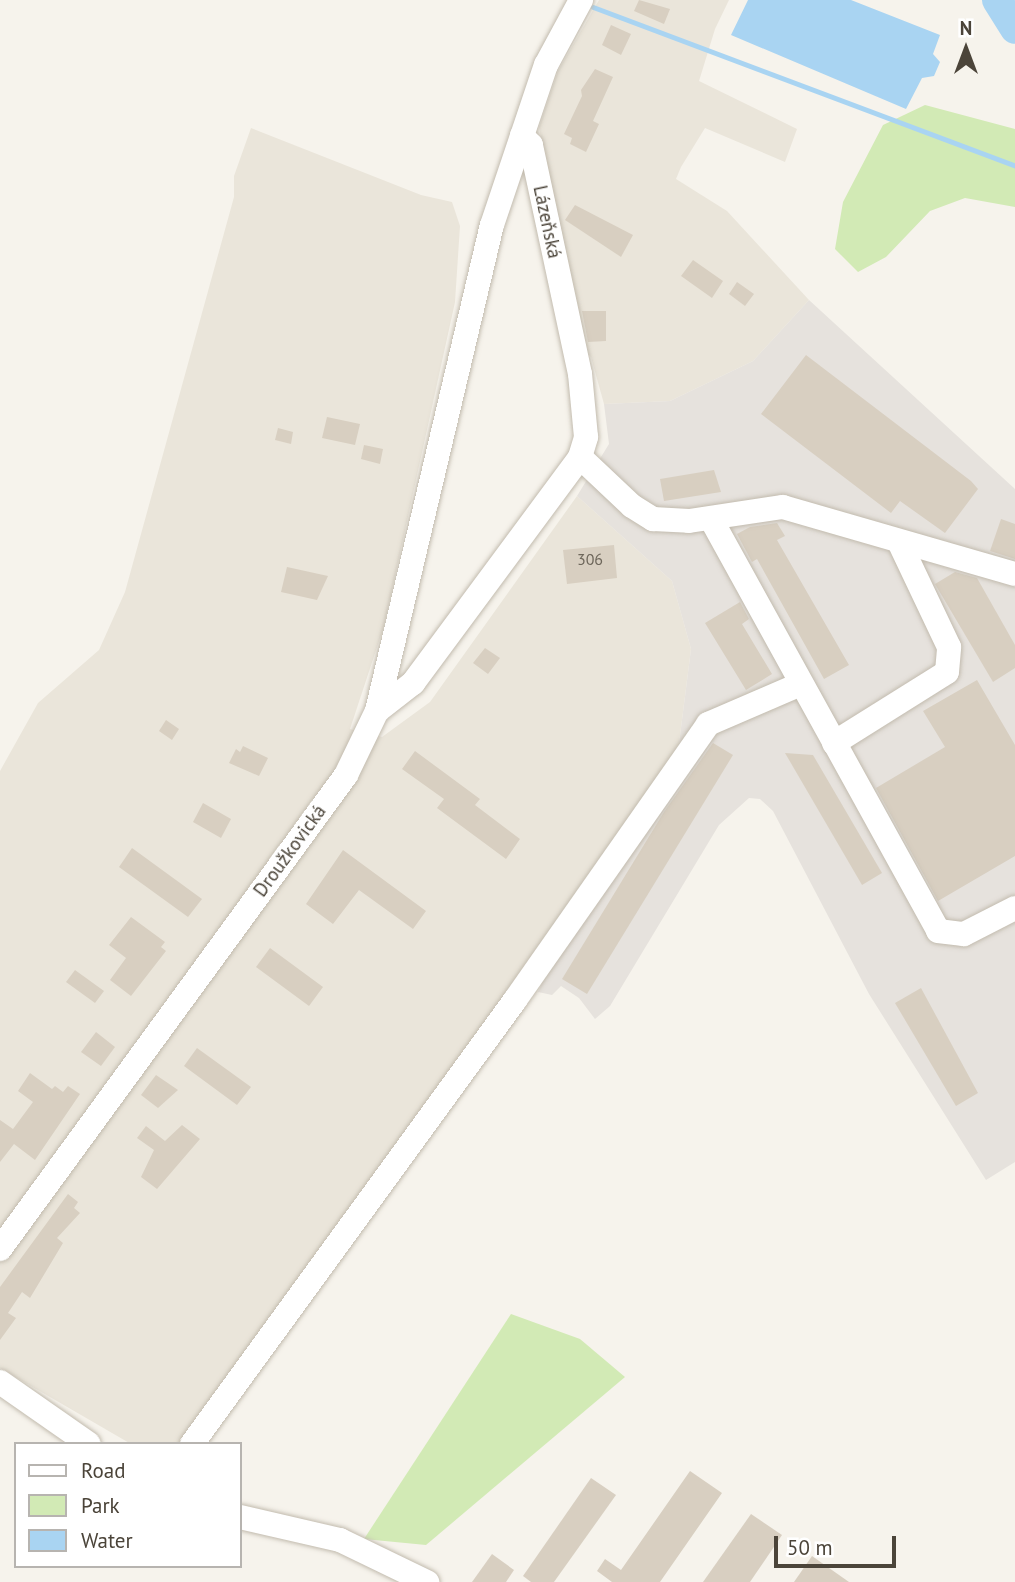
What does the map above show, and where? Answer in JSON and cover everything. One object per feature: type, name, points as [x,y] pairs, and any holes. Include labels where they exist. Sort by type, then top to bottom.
[{"type":"street","points":[[377,711],[492,225],[546,65],[581,0]]},
{"type":"street","name":"Lázeňská","points":[[522,136],[531,145],[580,374],[586,437],[580,457]]},
{"type":"street","points":[[580,457],[641,514],[671,523],[783,508],[807,511],[900,544],[1015,574]]},
{"type":"street","name":"Droužkovická","points":[[0,1249],[346,775],[377,711],[413,683],[580,457]]},
{"type":"street","points":[[711,519],[938,931],[964,934],[1015,908]]},
{"type":"street","points":[[834,743],[947,672],[949,647],[900,544]]},
{"type":"street","points":[[193,1442],[515,1000],[708,724],[801,684]]},
{"type":"street","points":[[0,1382],[86,1442]]},
{"type":"street","points":[[242,1517],[340,1540],[427,1582]]},
{"type":"shaded area","points":[[599,0],[729,0],[715,29],[699,81],[797,129],[785,162],[705,128],[681,167],[676,179],[727,211],[809,300],[753,361],[670,401],[604,404],[591,357],[579,346],[539,127],[558,71]]},
{"type":"shaded area","points":[[251,128],[421,195],[452,202],[460,226],[455,302],[384,626],[350,729],[382,737],[430,702],[577,496],[672,581],[691,649],[677,759],[199,1442],[128,1442],[0,1368],[0,771],[38,703],[99,650],[125,592],[234,197],[234,176]]},
{"type":"shaded area","points":[[809,300],[1015,489],[1015,1162],[986,1180],[869,994],[773,811],[760,799],[749,798],[719,825],[610,1006],[595,1019],[579,998],[561,986],[552,995],[538,992],[581,896],[677,759],[691,649],[672,581],[577,496],[609,444],[604,404],[670,401],[753,361]]},
{"type":"green space","points":[[925,105],[1015,129],[1015,207],[965,198],[930,211],[886,257],[858,272],[835,249],[843,202],[883,125]]},
{"type":"green space","points":[[511,1314],[580,1339],[625,1377],[426,1545],[364,1539]]},
{"type":"water","points":[[748,0],[851,0],[940,35],[933,54],[940,62],[934,76],[922,78],[906,109],[731,35]]},
{"type":"building","points":[[639,0],[670,9],[664,24],[634,11]]},
{"type":"building","points":[[611,25],[631,34],[621,55],[602,45]]},
{"type":"building","points":[[595,69],[613,77],[593,121],[599,124],[586,152],[570,144],[572,138],[564,134],[582,96],[581,90]]},
{"type":"building","points":[[575,205],[633,235],[621,257],[565,220]]},
{"type":"building","points":[[693,260],[723,281],[712,298],[681,276]]},
{"type":"building","points":[[737,282],[754,294],[745,306],[729,294]]},
{"type":"building","points":[[582,311],[606,311],[606,341],[588,342]]},
{"type":"building","points":[[806,355],[978,489],[945,533],[900,501],[891,513],[761,414]]},
{"type":"building","points":[[327,417],[360,424],[355,445],[322,438]]},
{"type":"building","points":[[278,428],[293,432],[291,444],[275,440]]},
{"type":"building","points":[[364,445],[383,449],[380,464],[361,459]]},
{"type":"building","points":[[714,470],[721,492],[664,501],[660,479]]},
{"type":"building","points":[[1001,519],[1015,524],[1015,559],[990,551]]},
{"type":"building","points":[[777,523],[785,536],[777,540],[849,665],[824,679],[757,559],[752,562],[737,534],[750,527]]},
{"type":"building","points":[[614,545],[617,578],[567,584],[563,550]]},
{"type":"building","points":[[287,567],[328,576],[317,600],[281,592]]},
{"type":"building","points":[[955,572],[977,578],[1015,645],[1015,668],[993,682],[935,584]]},
{"type":"building","points":[[740,602],[749,619],[742,624],[772,674],[746,690],[705,623]]},
{"type":"building","points":[[485,648],[500,658],[488,674],[473,663]]},
{"type":"building","points":[[977,680],[1015,745],[1015,856],[938,901],[876,788],[945,747],[923,711]]},
{"type":"building","points":[[166,720],[179,729],[172,740],[159,731]]},
{"type":"building","points":[[713,743],[733,755],[587,994],[562,979],[664,812]]},
{"type":"building","points":[[243,746],[268,758],[259,776],[229,763],[236,749],[240,752]]},
{"type":"building","points":[[415,751],[480,799],[475,805],[520,839],[506,859],[437,808],[444,799],[402,769]]},
{"type":"building","points":[[785,753],[813,755],[882,873],[862,885]]},
{"type":"building","points":[[203,803],[231,819],[221,838],[193,822]]},
{"type":"building","points":[[132,848],[202,899],[188,917],[119,867]]},
{"type":"building","points":[[343,850],[426,911],[413,929],[359,890],[333,924],[306,904]]},
{"type":"building","points":[[131,917],[165,942],[161,947],[166,951],[131,996],[110,980],[126,958],[109,945]]},
{"type":"building","points":[[270,948],[323,987],[309,1006],[256,967]]},
{"type":"building","points":[[75,970],[104,991],[95,1003],[66,982]]},
{"type":"building","points":[[921,988],[978,1093],[956,1106],[895,1003]]},
{"type":"building","points":[[96,1032],[115,1047],[101,1066],[81,1052]]},
{"type":"building","points":[[197,1048],[251,1087],[237,1105],[184,1066]]},
{"type":"building","points":[[30,1073],[52,1089],[55,1086],[63,1092],[68,1086],[80,1094],[35,1160],[14,1144],[0,1162],[0,1120],[13,1129],[33,1102],[18,1091]]},
{"type":"building","points":[[156,1075],[178,1090],[158,1108],[141,1095]]},
{"type":"building","points":[[182,1125],[200,1139],[157,1189],[141,1177],[154,1150],[137,1138],[146,1126],[165,1141]]},
{"type":"building","points":[[68,1194],[78,1202],[74,1208],[80,1213],[57,1238],[63,1243],[30,1298],[22,1292],[8,1313],[16,1318],[0,1340],[0,1287]]},
{"type":"building","points":[[690,1471],[722,1493],[660,1582],[612,1582],[597,1571],[605,1559],[621,1570]]},
{"type":"building","points":[[591,1478],[616,1495],[554,1582],[531,1582],[523,1576]]},
{"type":"building","points":[[751,1514],[782,1535],[750,1582],[703,1582]]},
{"type":"building","points":[[492,1554],[514,1570],[506,1582],[472,1582]]},
{"type":"building","points":[[812,1556],[849,1582],[794,1582]]},
{"type":"waterway","points":[[997,0],[1015,29]]},
{"type":"waterway","points":[[593,7],[1015,166]]}]
